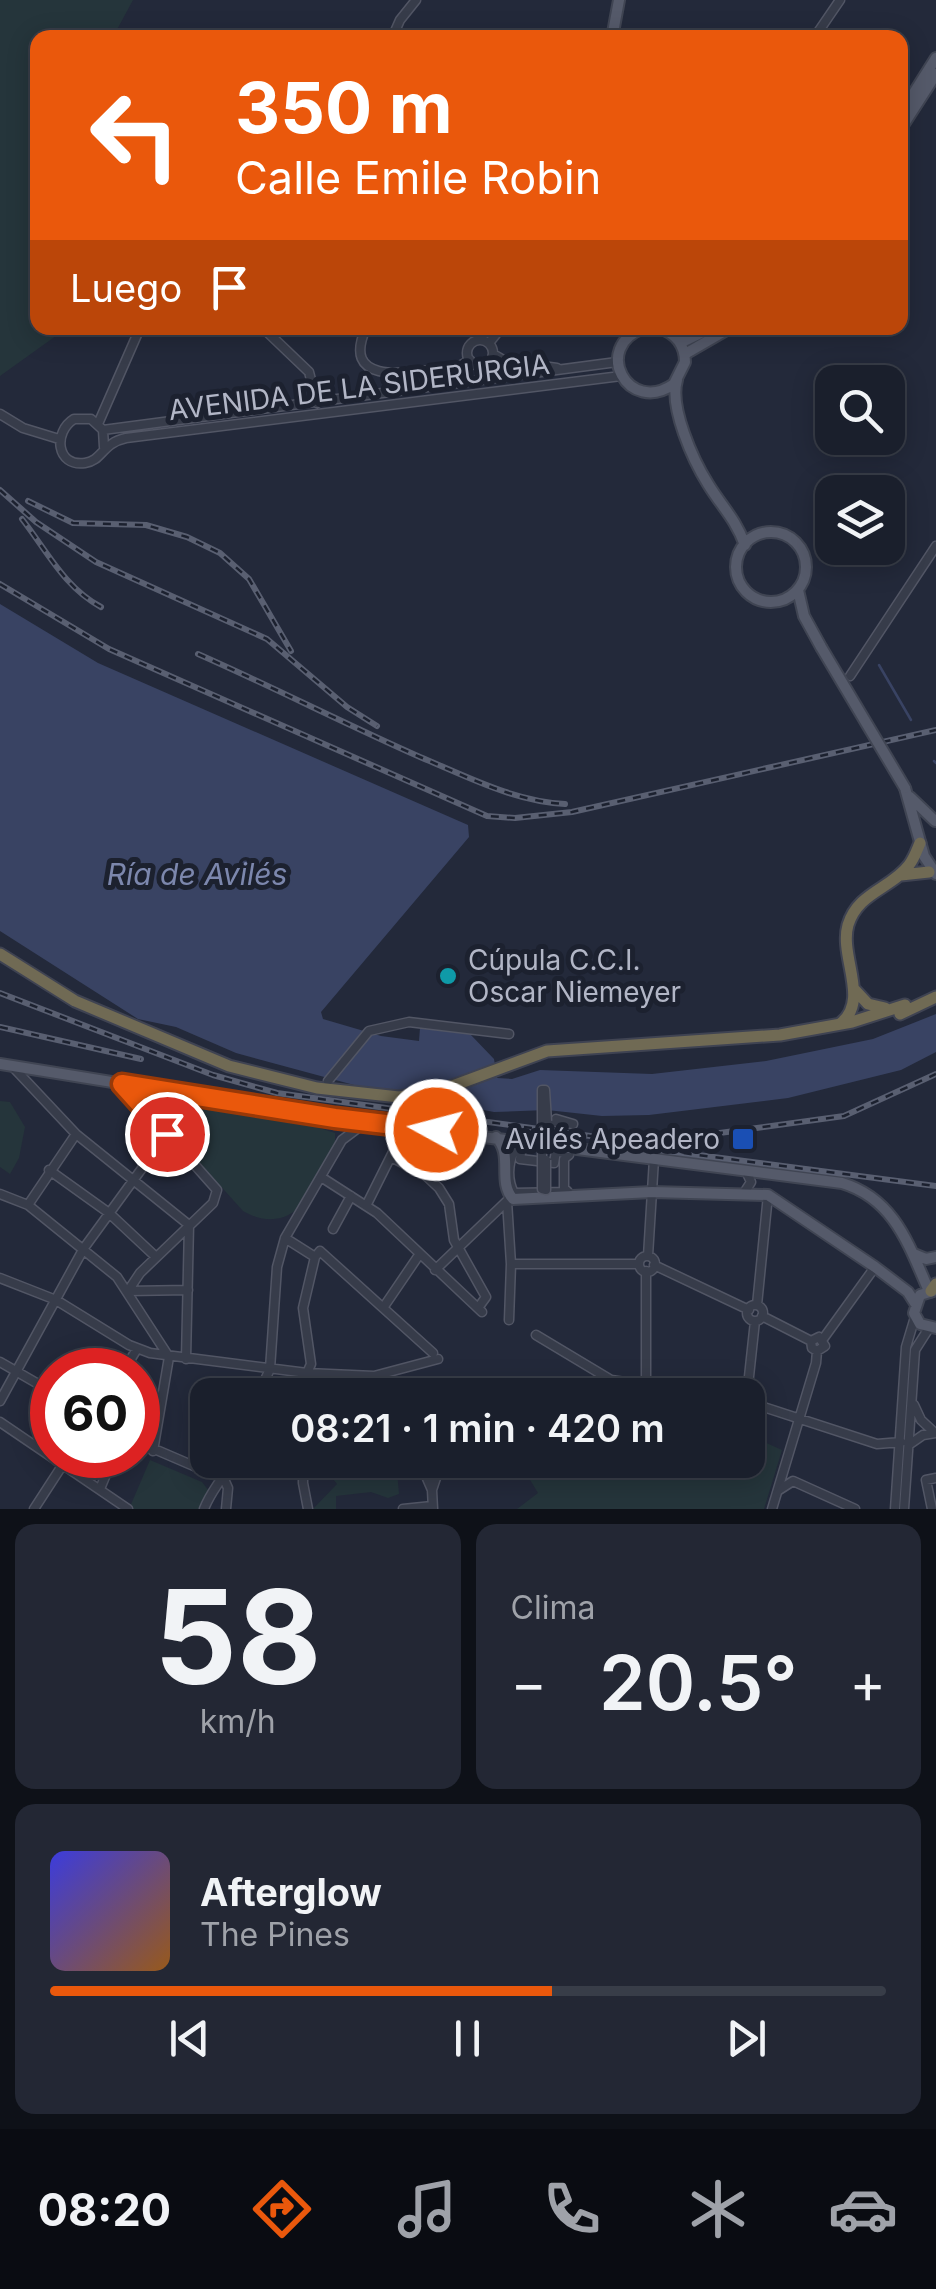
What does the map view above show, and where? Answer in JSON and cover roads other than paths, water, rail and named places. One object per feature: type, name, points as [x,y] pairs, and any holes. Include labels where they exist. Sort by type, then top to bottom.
[{"type":"highway","points":[[864,1019],[845,952],[849,921],[858,905],[911,864],[919,838]]},
{"type":"highway","points":[[897,876],[933,873]]},
{"type":"highway","points":[[0,954],[75,1002],[229,1066],[317,1088],[376,1096],[417,1096],[439,1091],[505,1064],[568,1048],[813,1036],[867,1026],[932,997]]},
{"type":"highway","points":[[860,1004],[880,1009],[932,997]]},
{"type":"highway","points":[[864,1019],[871,1020],[932,997]]},
{"type":"highway","points":[[840,1024],[860,1004]]},
{"type":"highway","points":[[709,1041],[780,1035],[840,1024],[904,1004]]},
{"type":"highway","points":[[813,1036],[859,1024],[864,1019]]},
{"type":"main road","points":[[613,30],[619,0]]},
{"type":"main road","points":[[908,102],[936,58]]},
{"type":"main road","points":[[908,118],[936,74]]},
{"type":"main road","points":[[632,335],[622,343],[617,362],[621,376],[640,391],[656,392],[677,380]]},
{"type":"main road","points":[[672,335],[682,349],[684,368],[674,396],[677,412],[706,481],[736,520],[745,544]]},
{"type":"main road","points":[[682,349],[701,335]]},
{"type":"main road","points":[[682,349],[714,335]]},
{"type":"main road","points":[[656,392],[677,412]]},
{"type":"main road","points":[[736,520],[761,534]]},
{"type":"main road","points":[[781,601],[798,590],[805,575],[802,552],[788,537],[772,532],[761,534],[745,544],[736,570],[743,588],[758,600],[781,601],[804,616]]},
{"type":"main road","points":[[798,590],[804,616],[907,792],[935,821]]},
{"type":"main road","points":[[907,792],[933,873]]},
{"type":"main road","points":[[919,838],[927,822],[935,821]]},
{"type":"main road","points":[[6,1065],[335,1118],[842,1183],[860,1190],[890,1212],[934,1288],[914,1303]]},
{"type":"main road","points":[[496,1136],[504,1145],[508,1198],[652,1192],[764,1194],[908,1292],[915,1317],[932,1328]]},
{"type":"main road","points":[[506,1157],[519,1144],[534,1143]]},
{"type":"main road","points":[[914,1254],[936,1257]]},
{"type":"street","points":[[396,30],[416,0]]},
{"type":"street","points":[[819,30],[840,0]]},
{"type":"street","points":[[100,427],[91,419],[74,419],[61,431],[64,455],[78,463],[94,460],[104,447],[100,427],[137,335]]},
{"type":"street","points":[[270,335],[309,372],[317,403]]},
{"type":"street","points":[[364,335],[359,350],[363,362],[378,372],[459,366],[470,360]]},
{"type":"street","points":[[489,343],[493,335]]},
{"type":"street","points":[[493,354],[491,360],[480,366],[470,360],[468,348],[484,340],[493,354],[504,361],[566,369]]},
{"type":"street","name":"AVENIDA DE LA SIDERURGIA","points":[[100,427],[317,403],[617,362]]},
{"type":"street","name":"AVENIDA DE LA SIDERURGIA","points":[[104,447],[112,440],[126,438],[621,376]]},
{"type":"street","points":[[0,414],[24,428],[59,439]]},
{"type":"street","points":[[850,676],[936,546]]},
{"type":"street","points":[[328,1081],[369,1031],[409,1022],[509,1034]]},
{"type":"street","points":[[6,1065],[76,1134],[189,1225]]},
{"type":"street","points":[[122,1084],[217,1190],[213,1203],[156,1256],[128,1291]]},
{"type":"street","points":[[545,1160],[546,1190],[542,1190],[542,1090],[546,1090],[546,1119]]},
{"type":"street","points":[[335,1118],[342,1140]]},
{"type":"street","points":[[266,1378],[270,1369],[277,1266],[286,1238],[342,1140],[358,1128],[376,1122]]},
{"type":"street","points":[[366,1206],[406,1126]]},
{"type":"street","points":[[28,1205],[76,1134]]},
{"type":"street","points":[[0,1402],[84,1248],[167,1134]]},
{"type":"street","points":[[522,1147],[520,1159],[554,1164],[556,1152],[569,1151],[568,1195],[514,1193],[509,1162],[514,1151],[522,1147]]},
{"type":"street","points":[[321,1178],[377,1213],[480,1310],[486,1297],[454,1240],[449,1204],[424,1174],[391,1157]]},
{"type":"street","points":[[646,1378],[647,1267],[654,1158]]},
{"type":"street","points":[[49,1170],[156,1256]]},
{"type":"street","points":[[744,1193],[750,1182],[746,1170]]},
{"type":"street","points":[[752,1308],[764,1194],[757,1180],[764,1172]]},
{"type":"street","points":[[0,1194],[28,1205],[84,1248],[128,1291],[169,1357],[160,1410]]},
{"type":"street","points":[[333,1229],[351,1196]]},
{"type":"street","points":[[434,1270],[508,1198]]},
{"type":"street","points":[[508,1198],[509,1320]]},
{"type":"street","points":[[186,1359],[189,1225]]},
{"type":"street","points":[[160,1355],[307,1373],[380,1376],[436,1356],[317,1254],[286,1238]]},
{"type":"street","points":[[307,1378],[311,1364],[303,1308],[317,1254]]},
{"type":"street","points":[[383,1308],[419,1255]]},
{"type":"street","points":[[511,1264],[647,1267],[762,1309],[752,1378]]},
{"type":"street","points":[[816,1351],[824,1348],[823,1339],[875,1267]]},
{"type":"street","points":[[0,1278],[56,1300],[135,1348]]},
{"type":"street","points":[[128,1291],[188,1290]]},
{"type":"street","points":[[904,1509],[906,1348],[915,1317]]},
{"type":"street","points":[[759,1318],[812,1341]]},
{"type":"street","points":[[896,1509],[913,1398],[916,1344],[932,1328]]},
{"type":"street","points":[[140,1348],[149,1345],[152,1329]]},
{"type":"street","points":[[536,1335],[608,1378]]},
{"type":"street","points":[[816,1351],[812,1341],[817,1337],[823,1339]]},
{"type":"street","points":[[772,1509],[816,1351]]},
{"type":"street","points":[[0,1362],[30,1379]]},
{"type":"street","points":[[913,1398],[921,1420],[935,1433]]},
{"type":"street","points":[[765,1405],[876,1444],[906,1443],[935,1433]]},
{"type":"street","points":[[0,1422],[30,1442]]},
{"type":"street","points":[[160,1454],[224,1480],[228,1488],[226,1509]]},
{"type":"street","points":[[34,1509],[54,1478]]},
{"type":"street","points":[[84,1478],[129,1509]]},
{"type":"street","points":[[100,1489],[105,1478]]},
{"type":"street","points":[[302,1478],[308,1509]]},
{"type":"street","points":[[427,1478],[432,1490]]},
{"type":"street","points":[[403,1509],[432,1508],[436,1478]]},
{"type":"street","points":[[932,1509],[926,1480],[936,1478]]},
{"type":"street","points":[[204,1509],[212,1490],[224,1480]]},
{"type":"street","points":[[778,1492],[792,1481],[855,1509]]},
{"type":"street","points":[[888,1509],[897,1492]]},
{"type":"water","name":"Ría de Avilés","points":[[0,604],[98,663],[468,825],[469,837],[321,1012],[323,1019],[381,1036],[419,1041],[420,1028],[470,1034],[494,1059],[497,1078],[512,1079],[540,1070],[652,1074],[766,1061],[873,1039],[936,1014],[936,1052],[901,1070],[788,1098],[649,1115],[602,1116],[547,1110],[494,1112],[354,1085],[236,1053],[176,1027],[138,1019],[0,931]]},
{"type":"waterway","points":[[879,665],[911,720]]},
{"type":"railway","points":[[0,490],[36,522],[96,562],[267,639],[347,707],[377,726]]},
{"type":"railway","points":[[28,501],[73,523],[146,525],[187,537],[220,553],[249,579],[291,651]]},
{"type":"railway","points":[[22,519],[66,579],[101,607]]},
{"type":"railway","points":[[0,584],[109,649],[487,816],[515,818],[572,812],[936,730]]},
{"type":"railway","points":[[198,654],[473,780],[527,798],[565,804]]},
{"type":"railway","points":[[0,993],[213,1075],[277,1093],[605,1138],[690,1137],[844,1116],[936,1074]]},
{"type":"railway","points":[[0,1027],[141,1059]]},
{"type":"railway","points":[[652,1149],[936,1186]]},
{"type":"place","name":"Cúpula C.C.I. Oscar Niemeyer","points":[[448,976]]},
{"type":"place","name":"Avilés Apeadero","points":[[743,1139]]}]
